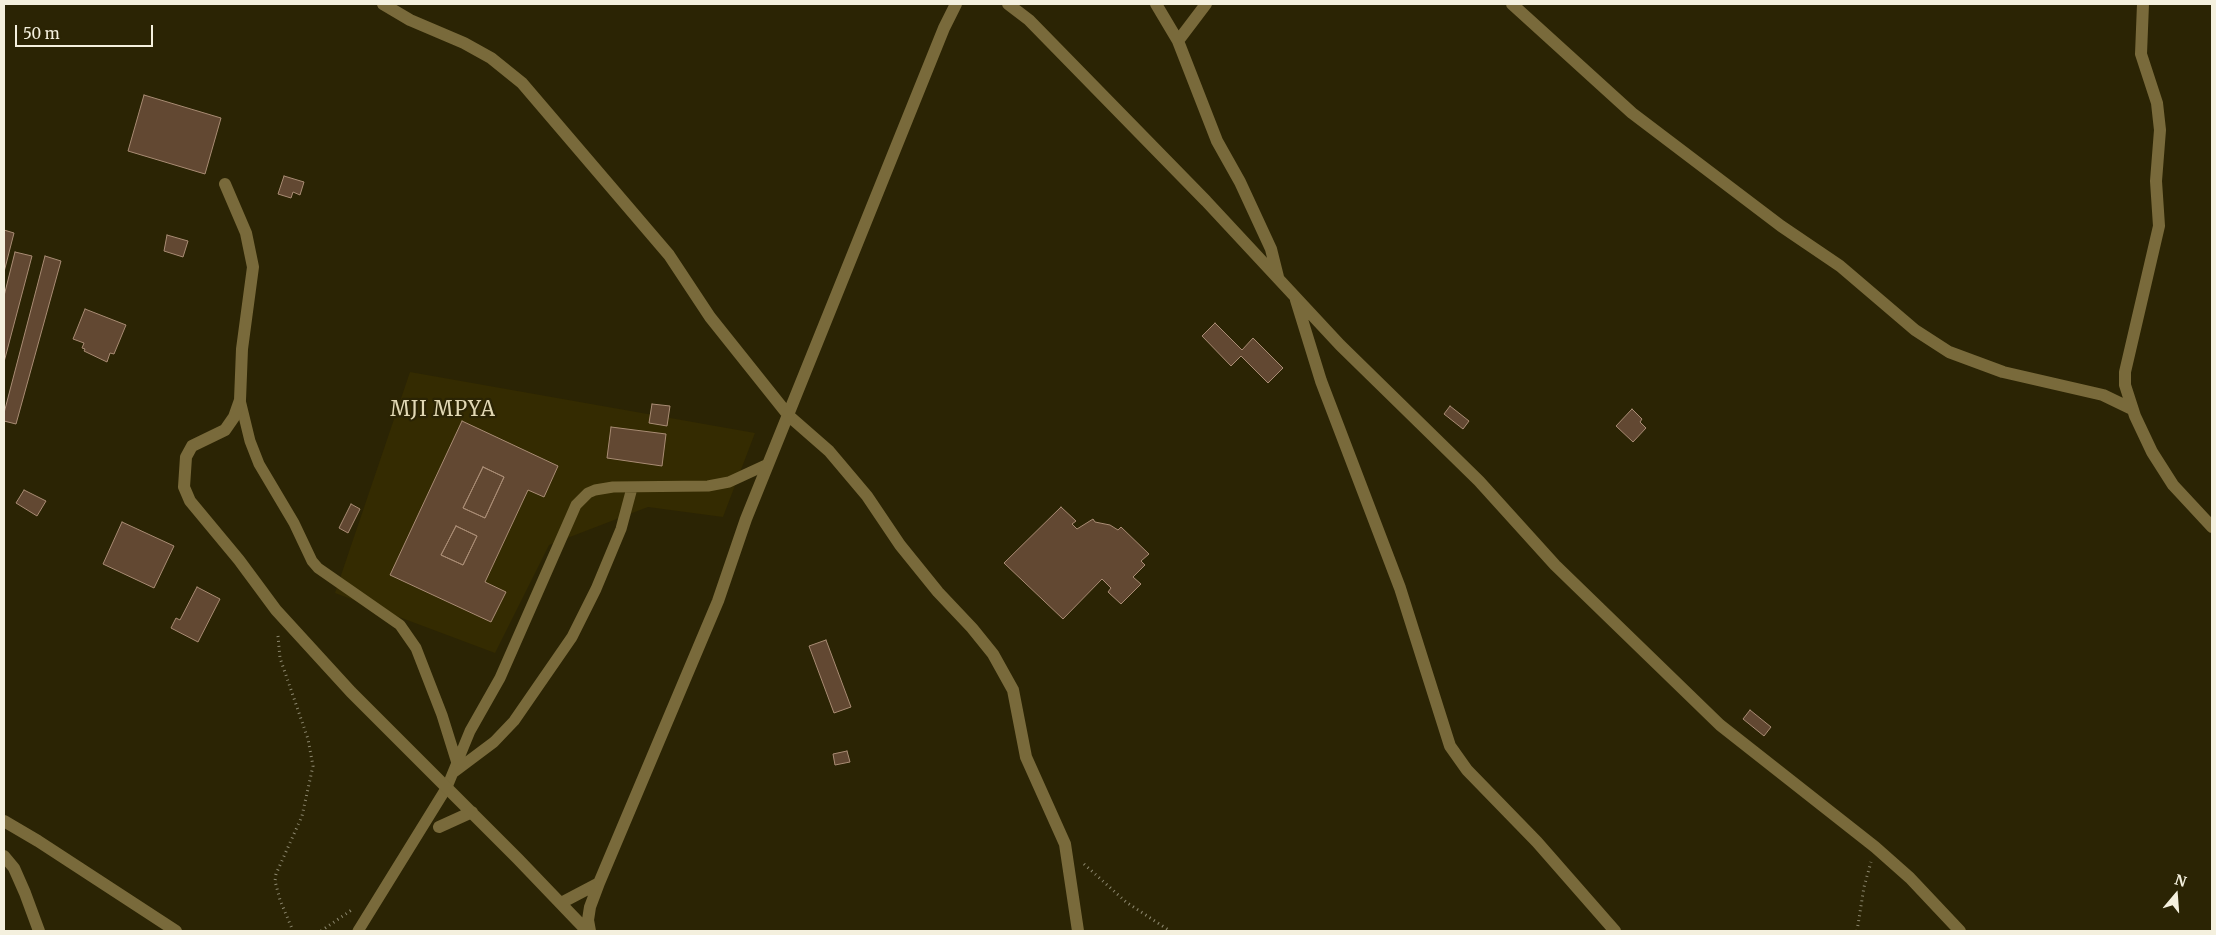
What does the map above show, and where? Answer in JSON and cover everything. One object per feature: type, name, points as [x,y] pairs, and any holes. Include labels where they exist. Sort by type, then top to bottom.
[{"type":"street","points":[[383,4],[410,20],[491,58],[522,83],[668,255],[710,317],[789,416],[829,451],[867,496],[900,545],[938,592],[972,628],[993,654],[1013,690],[1026,757],[1065,844],[1078,931]]},
{"type":"street","points":[[588,931],[590,907],[599,883],[714,610],[746,519],[926,72],[956,4]]},
{"type":"street","points":[[1008,4],[1035,27],[1206,201],[1340,346],[1479,481],[1555,565],[1720,725],[1875,847],[1910,878],[1960,931]]},
{"type":"street","points":[[1156,4],[1178,41],[1217,141],[1240,182],[1271,249],[1278,279]]},
{"type":"street","points":[[1178,41],[1206,4]]},
{"type":"street","points":[[1512,4],[1632,113],[1781,226],[1840,266],[1915,330],[1950,352],[2003,372],[2103,395],[2132,409]]},
{"type":"street","points":[[2143,4],[2141,54],[2157,103],[2160,130],[2156,181],[2159,226],[2124,377],[2132,409],[2152,452],[2173,485],[2212,526]]},
{"type":"street","points":[[224,184],[246,233],[252,267],[242,349],[240,400],[234,417],[225,430],[192,446],[186,457],[184,487],[190,501],[239,560],[276,610],[351,692],[588,931]]},
{"type":"street","points":[[1296,298],[1320,381],[1400,588],[1450,746],[1467,770],[1538,842],[1615,931]]},
{"type":"street","points":[[439,827],[472,812]]},
{"type":"street","points":[[4,820],[176,931]]},
{"type":"street","points":[[4,856],[14,868],[39,931]]},
{"type":"street","points":[[561,903],[599,883]]},
{"type":"lane","points":[[240,400],[250,441],[259,464],[294,523],[312,561],[318,568],[400,625],[416,648],[442,714],[455,767]]},
{"type":"lane","points":[[358,931],[447,788],[470,731],[500,678],[576,504],[588,492],[595,490],[708,486],[729,482],[768,464]]},
{"type":"lane","points":[[455,767],[494,742],[514,721],[572,637],[596,589],[621,529],[632,488]]},
{"type":"path","points":[[276,610],[280,658],[308,739],[313,766],[302,816],[276,874],[275,881],[280,900],[293,931]]},
{"type":"path","points":[[1065,844],[1090,871],[1126,902],[1170,931]]},
{"type":"path","points":[[1857,931],[1864,886],[1875,847]]},
{"type":"path","points":[[321,931],[338,918],[382,892]]},
{"type":"shaded area","points":[[410,372],[755,433],[723,517],[648,507],[549,545],[495,653],[335,593]]},
{"type":"building","points":[[144,95],[221,118],[205,174],[128,151]]},
{"type":"building","points":[[284,176],[304,182],[300,195],[293,192],[291,198],[278,194]]},
{"type":"building","points":[[4,230],[14,233],[4,272]]},
{"type":"building","points":[[167,235],[188,241],[183,257],[164,251]]},
{"type":"building","points":[[15,252],[32,256],[4,362],[4,296]]},
{"type":"building","points":[[45,256],[61,261],[16,424],[4,421],[4,413]]},
{"type":"building","points":[[85,309],[126,325],[114,354],[110,353],[107,362],[84,351],[85,349],[82,348],[84,343],[73,339]]},
{"type":"building","points":[[1215,323],[1242,350],[1253,338],[1283,368],[1268,383],[1241,356],[1231,366],[1202,336]]},
{"type":"building","points":[[652,404],[670,406],[667,426],[649,423]]},
{"type":"building","points":[[1450,406],[1469,421],[1463,429],[1444,414]]},
{"type":"building","points":[[1632,409],[1642,419],[1640,422],[1646,428],[1633,442],[1616,426]]},
{"type":"building","points":[[462,421],[558,466],[544,497],[528,490],[485,582],[506,592],[491,622],[390,575]],"holes":[[[483,467],[504,477],[485,518],[463,508]],[[456,526],[477,536],[463,565],[441,555]]]},
{"type":"building","points":[[611,427],[666,434],[662,466],[607,458]]},
{"type":"building","points":[[483,467],[504,477],[485,518],[463,508]]},
{"type":"building","points":[[24,490],[46,501],[37,516],[16,503]]},
{"type":"building","points":[[351,504],[360,509],[348,533],[339,528]]},
{"type":"building","points":[[1061,507],[1076,521],[1072,524],[1077,529],[1093,519],[1095,522],[1110,525],[1118,530],[1121,527],[1149,554],[1141,561],[1145,565],[1133,577],[1141,584],[1121,604],[1108,592],[1111,588],[1102,579],[1063,619],[1004,563]]},
{"type":"building","points":[[122,522],[174,546],[154,588],[103,564]]},
{"type":"building","points":[[456,526],[477,536],[463,565],[441,555]]},
{"type":"building","points":[[197,587],[220,599],[198,642],[171,628],[176,618],[180,620]]},
{"type":"building","points":[[826,640],[851,707],[834,713],[809,646]]},
{"type":"building","points":[[1750,710],[1771,727],[1764,736],[1743,719]]},
{"type":"building","points":[[847,751],[850,762],[835,765],[833,754]]},
{"type":"district","name":"MJI MPYA","points":[[443,410]]}]
